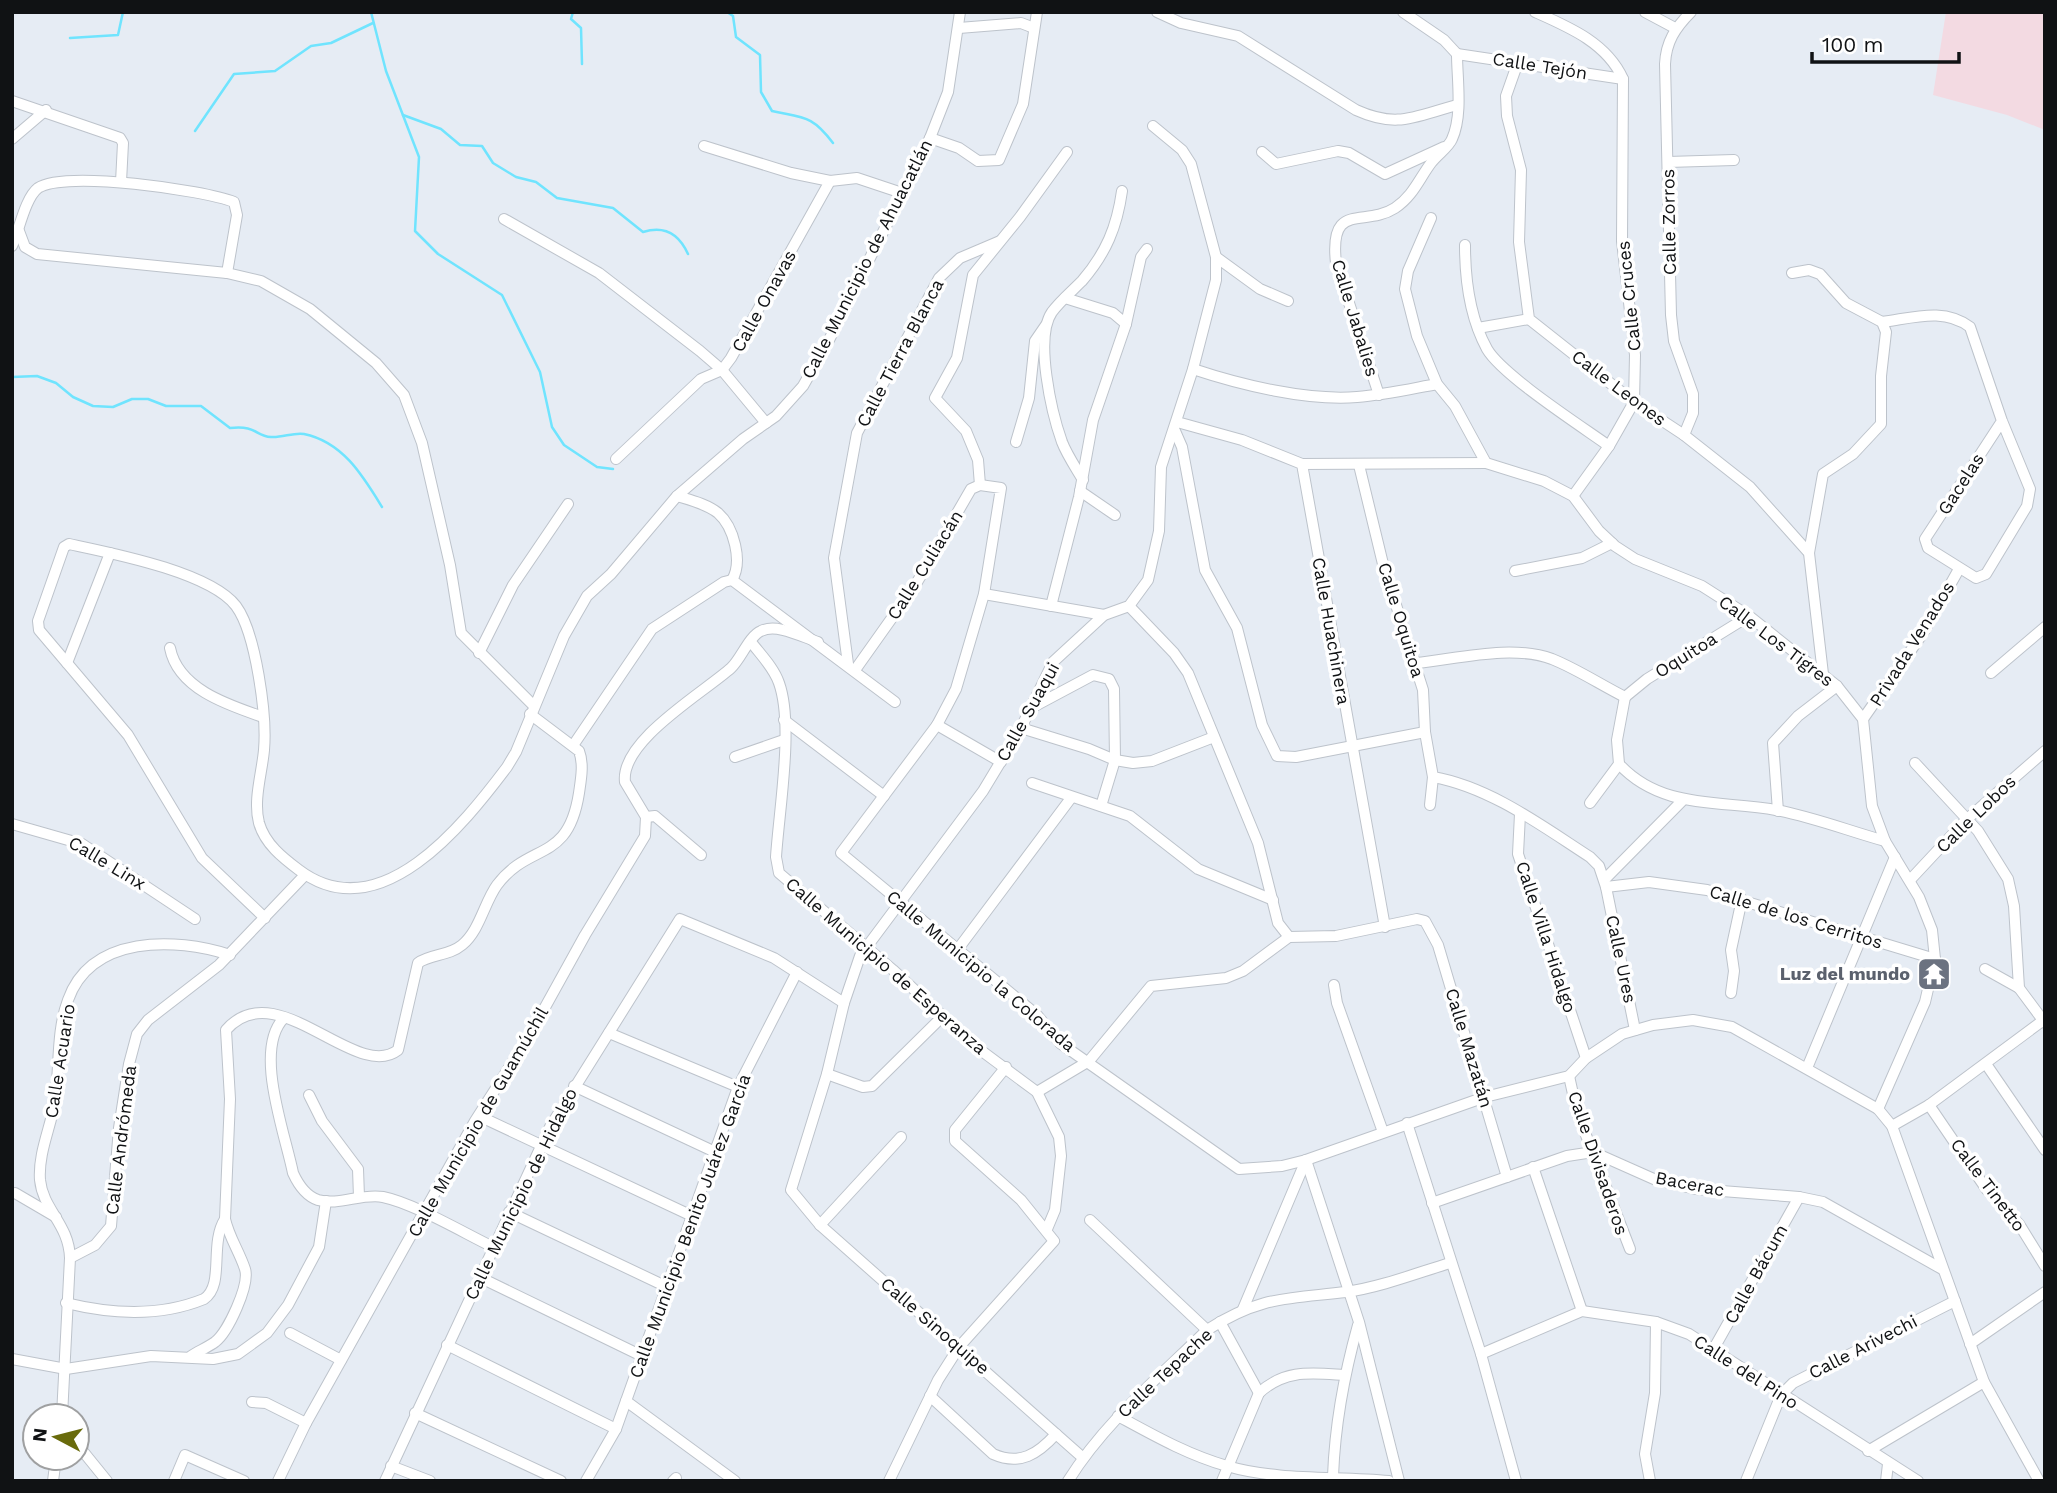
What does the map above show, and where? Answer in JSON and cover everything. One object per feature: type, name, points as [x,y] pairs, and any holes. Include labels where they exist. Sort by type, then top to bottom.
[{"type":"street","name":"Calle Municipio de Ahuacatlán","points":[[67,663],[39,630],[38,621],[64,547],[69,544],[110,553],[199,581],[225,595],[235,605],[252,652],[263,717],[265,746],[257,804],[260,827],[281,856],[305,875],[333,884],[369,887],[419,862],[468,814],[507,767],[580,606],[677,496],[726,452],[792,402],[803,386],[930,138],[948,92],[960,12]]},
{"type":"street","points":[[930,138],[959,148],[978,161],[999,160],[1005,153],[1007,140],[1023,104],[1037,12]]},
{"type":"street","points":[[1157,12],[1181,23],[1238,36],[1356,110],[1375,119],[1393,122],[1457,105]]},
{"type":"street","points":[[1403,12],[1444,40],[1457,54]]},
{"type":"street","points":[[1535,12],[1593,42],[1610,58],[1623,79]]},
{"type":"street","points":[[1645,12],[1675,28]]},
{"type":"street","name":"Calle Zorros","points":[[1684,435],[1694,404],[1674,341],[1671,315],[1665,64],[1666,48],[1675,28],[1691,12]]},
{"type":"street","points":[[958,28],[1021,23],[1034,28]]},
{"type":"street","name":"Calle Jabalies","points":[[1379,395],[1336,263],[1334,247],[1337,233],[1351,218],[1384,213],[1406,199],[1445,147],[1451,143],[1457,105],[1457,54]]},
{"type":"street","name":"Calle Tejón","points":[[1457,54],[1623,79]]},
{"type":"street","points":[[1478,328],[1529,319],[1519,242],[1521,170],[1507,116],[1506,96],[1518,62]]},
{"type":"street","name":"Calle Cruces","points":[[1573,496],[1609,446],[1634,402],[1635,355],[1622,242],[1623,79]]},
{"type":"street","points":[[12,101],[47,110],[120,138],[123,143],[121,182]]},
{"type":"street","points":[[12,139],[47,110]]},
{"type":"street","points":[[1153,125],[1182,149],[1191,164],[1216,257],[1213,295],[1176,426],[1161,467],[1159,531],[1148,580],[1129,606],[1174,653],[1188,673],[1258,843],[1278,922],[1289,937]]},
{"type":"street","points":[[704,146],[830,181],[857,178],[902,193]]},
{"type":"street","points":[[1262,152],[1276,164],[1326,152],[1349,153],[1385,174],[1445,147]]},
{"type":"street","points":[[784,720],[884,796],[937,725],[962,674],[984,594],[1002,495],[1001,488],[980,485],[978,460],[966,430],[935,398],[957,358],[970,280],[1067,152]]},
{"type":"street","points":[[1668,162],[1734,160]]},
{"type":"street","points":[[12,246],[34,194],[40,187],[60,181],[121,182],[233,202],[237,215],[227,273]]},
{"type":"street","name":"Calle Onavas","points":[[616,459],[701,379],[722,370],[748,332],[830,181]]},
{"type":"street","points":[[1016,442],[1029,398],[1035,341],[1065,298],[1099,261],[1114,233],[1122,191]]},
{"type":"street","points":[[1431,218],[1408,271],[1405,289],[1417,335],[1437,384],[1455,406],[1486,463]]},
{"type":"street","points":[[504,219],[599,273],[722,370],[766,423]]},
{"type":"street","points":[[19,231],[25,247],[37,254],[227,273],[261,281],[293,296],[376,363],[404,395],[422,443],[440,520],[458,627],[478,653],[532,710],[574,744],[581,758],[577,804],[569,830],[555,846],[505,877],[489,899],[471,934],[460,947],[418,964],[398,1050],[385,1056],[374,1056],[340,1044],[299,1021],[249,1014],[236,1020],[225,1032],[230,1100],[225,1219],[230,1238],[244,1267],[245,1286],[219,1338],[191,1356]]},
{"type":"street","name":"Calle Tierra Blanca","points":[[851,667],[834,558],[857,433],[939,278],[960,258],[1000,241]]},
{"type":"street","points":[[1465,245],[1465,273],[1478,328],[1488,351],[1505,368],[1609,446]]},
{"type":"street","points":[[1051,606],[1083,480],[1093,420],[1126,324],[1141,257],[1147,249]]},
{"type":"street","points":[[1216,257],[1260,289],[1288,301]]},
{"type":"street","points":[[1792,273],[1809,270],[1820,274],[1846,303],[1882,322],[1942,314],[1958,318],[1970,327],[2002,421],[2030,489],[2029,500],[1986,574],[1976,578],[1959,569]]},
{"type":"street","points":[[1065,298],[1113,313],[1126,324]]},
{"type":"street","name":"Calle Leones","points":[[1529,319],[1634,402],[1684,435],[1750,487],[1809,553]]},
{"type":"street","points":[[1823,674],[1809,553],[1823,474],[1853,454],[1881,424],[1881,376],[1886,332],[1882,322]]},
{"type":"street","points":[[1046,324],[1045,356],[1056,425],[1063,446],[1083,480]]},
{"type":"street","points":[[1193,369],[1236,384],[1353,398],[1437,384]]},
{"type":"street","name":"Gacelas","points":[[1959,569],[1928,548],[1925,540],[2002,421]]},
{"type":"street","points":[[1176,426],[1242,440],[1302,464]]},
{"type":"street","points":[[1176,426],[1205,570],[1237,628],[1255,704],[1270,746],[1277,756],[1296,757],[1352,748],[1425,732]]},
{"type":"street","name":"Calle Los Tigres","points":[[1302,464],[1486,463],[1544,481],[1573,496],[1612,543],[1635,559],[1702,586],[1749,616],[1837,685],[1863,719]]},
{"type":"street","name":"Calle Huachinera","points":[[1302,464],[1385,927]]},
{"type":"street","name":"Calle Oquitoa","points":[[1359,465],[1383,564],[1423,690],[1425,732],[1433,777],[1430,805]]},
{"type":"street","name":"Calle Culiacán","points":[[851,667],[916,584],[971,489],[980,485]]},
{"type":"street","points":[[1080,491],[1115,515]]},
{"type":"street","points":[[574,744],[652,629],[728,581],[737,563],[728,526],[718,513],[677,496]]},
{"type":"street","points":[[478,653],[513,585],[568,504]]},
{"type":"street","points":[[1515,571],[1582,558],[1612,543]]},
{"type":"street","points":[[110,553],[67,663],[128,735],[202,858],[265,918]]},
{"type":"street","name":"Privada Venados","points":[[1863,719],[1923,633],[1959,569]]},
{"type":"street","points":[[728,581],[818,642],[895,702]]},
{"type":"street","points":[[984,594],[1104,615]]},
{"type":"street","name":"Calle Suaqui","points":[[791,1190],[827,1074],[844,1003],[866,947],[960,826],[1021,728],[1053,662],[1104,615],[1129,606]]},
{"type":"street","name":"Oquitoa","points":[[1625,697],[1647,679],[1749,616]]},
{"type":"street","points":[[1991,673],[2045,627]]},
{"type":"street","points":[[701,855],[654,816],[646,817],[627,787],[627,763],[646,738],[731,668],[757,633],[771,629],[818,642]]},
{"type":"street","name":"Calle Municipio de Esperanza","points":[[751,642],[775,673],[780,685],[784,740],[776,857],[779,873],[784,881],[866,947],[942,1017],[1037,1093],[1059,1137],[1061,1156],[1055,1210],[1047,1229]]},
{"type":"street","points":[[170,648],[178,672],[191,683],[263,717]]},
{"type":"street","points":[[1416,663],[1531,654],[1552,660],[1625,697],[1618,728],[1619,764],[1590,803]]},
{"type":"street","points":[[1032,707],[1093,675],[1109,679],[1114,689],[1115,761],[1101,806]]},
{"type":"street","points":[[1777,811],[1773,743],[1798,716],[1837,685]]},
{"type":"street","points":[[1863,719],[1872,806],[1885,841],[1910,880],[1932,930],[1935,959],[1925,1002],[1878,1109]]},
{"type":"street","points":[[937,725],[1001,762]]},
{"type":"street","points":[[1021,728],[1089,749],[1115,761],[1152,761],[1213,737]]},
{"type":"street","points":[[735,757],[784,740]]},
{"type":"street","name":"Calle Lobos","points":[[1910,880],[1966,820],[2045,751]]},
{"type":"street","points":[[1915,763],[1989,844],[2008,879],[2014,906],[2019,988]]},
{"type":"street","points":[[1619,764],[1627,772],[1682,802],[1725,803],[1777,811],[1885,841]]},
{"type":"street","points":[[1433,777],[1454,780],[1483,792],[1590,856],[1605,883],[1682,802]]},
{"type":"street","points":[[1032,783],[1130,816],[1148,827],[1198,869],[1273,900]]},
{"type":"street","name":"Calle Municipio la Colorada","points":[[884,796],[841,853],[1037,1015],[1060,1043],[1239,1169],[1282,1167],[1485,1097],[1569,1076]]},
{"type":"street","points":[[958,949],[1071,798]]},
{"type":"street","name":"Calle Villa Hidalgo","points":[[1520,814],[1518,854],[1586,1058]]},
{"type":"street","name":"Calle Municipio de Guamúchil","points":[[278,1481],[306,1423],[479,1116],[645,836],[646,817]]},
{"type":"street","name":"Calle Linx","points":[[12,824],[76,840],[195,919]]},
{"type":"street","points":[[1807,1068],[1895,857]]},
{"type":"street","name":"Calle Andrómeda","points":[[70,1258],[95,1245],[111,1226],[119,1128],[137,1034],[148,1020],[230,955],[305,875]]},
{"type":"street","name":"Calle de los Cerritos","points":[[1605,883],[1649,882],[1742,898],[1935,959]]},
{"type":"street","name":"Calle Ures","points":[[1605,883],[1635,1030]]},
{"type":"street","points":[[1731,993],[1734,971],[1731,950],[1742,898]]},
{"type":"street","name":"Calle Municipio de Hidalgo","points":[[385,1481],[541,1146],[574,1086],[680,919],[760,952],[797,972]]},
{"type":"street","name":"Calle Mazatán","points":[[1385,927],[1417,919],[1425,921],[1438,945],[1507,1177]]},
{"type":"street","points":[[1037,1093],[1089,1061],[1150,986],[1226,978],[1243,971],[1289,937],[1336,936],[1385,927]]},
{"type":"street","name":"Calle Acuario","points":[[70,1258],[69,1239],[45,1198],[40,1170],[55,1103],[65,1008],[77,980],[94,962],[111,952],[136,946],[192,946],[230,955]]},
{"type":"street","points":[[1892,1126],[1929,1105],[2044,1021],[2019,988],[1985,969]]},
{"type":"street","points":[[797,972],[844,1003]]},
{"type":"street","name":"Calle Municipio Benito Juárez García","points":[[586,1481],[616,1429],[690,1215],[738,1087],[797,972]]},
{"type":"street","points":[[1334,985],[1337,1003],[1383,1132]]},
{"type":"street","points":[[827,1074],[863,1087],[872,1086],[942,1017]]},
{"type":"street","points":[[284,1018],[272,1035],[269,1058],[293,1172],[307,1194],[326,1201],[359,1197],[391,1199],[493,1247]]},
{"type":"street","points":[[1569,1076],[1586,1058],[1622,1034],[1693,1020],[1714,1022],[1732,1027],[1878,1109],[1892,1126],[1984,1382],[2041,1479]]},
{"type":"street","points":[[609,1033],[738,1087]]},
{"type":"street","points":[[1986,1064],[2045,1150]]},
{"type":"street","points":[[888,1481],[930,1396],[959,1347],[1054,1241],[1021,1200],[955,1141],[955,1130],[1006,1067]]},
{"type":"street","name":"Calle Divisaderos","points":[[1569,1076],[1577,1112],[1630,1249]]},
{"type":"street","points":[[574,1086],[713,1151]]},
{"type":"street","points":[[309,1095],[330,1133],[358,1169],[359,1197]]},
{"type":"street","name":"Calle Tinetto","points":[[1929,1105],[1987,1190],[2019,1224],[2045,1266]]},
{"type":"street","points":[[479,1116],[690,1215]]},
{"type":"street","points":[[1407,1123],[1481,1354],[1516,1481]]},
{"type":"street","points":[[820,1225],[901,1137]]},
{"type":"street","points":[[1432,1203],[1533,1167],[1593,1152]]},
{"type":"street","name":"Bacerac","points":[[1593,1152],[1669,1183],[1696,1189],[1799,1197],[1823,1202],[1942,1269]]},
{"type":"street","points":[[1306,1160],[1359,1322],[1399,1481]]},
{"type":"street","points":[[1243,1309],[1306,1160]]},
{"type":"street","points":[[1481,1354],[1582,1311],[1533,1167]]},
{"type":"street","name":"Calle Sinoquipe","points":[[791,1190],[820,1225],[1082,1458]]},
{"type":"street","points":[[15,1193],[56,1217]]},
{"type":"street","name":"Calle Bácum","points":[[1713,1350],[1799,1197]]},
{"type":"street","points":[[12,1359],[66,1369],[151,1356],[230,1357],[248,1347],[278,1321],[319,1247],[326,1201]]},
{"type":"street","points":[[509,1212],[665,1286]]},
{"type":"street","points":[[66,1303],[105,1312],[131,1313],[204,1299],[210,1295],[215,1284],[216,1235],[225,1219]]},
{"type":"street","points":[[1090,1220],[1207,1331]]},
{"type":"street","points":[[63,1402],[70,1258]]},
{"type":"street","name":"Calle Tepache","points":[[1068,1481],[1082,1458],[1118,1416],[1207,1331],[1220,1322],[1243,1309],[1303,1294],[1347,1292],[1450,1263]]},
{"type":"street","points":[[479,1277],[642,1356]]},
{"type":"street","points":[[1970,1344],[2045,1292]]},
{"type":"street","name":"Calle Arivechi","points":[[1781,1395],[1809,1374],[1955,1301]]},
{"type":"street","name":"Calle del Pino","points":[[1582,1311],[1656,1322],[1689,1334],[1888,1464],[1898,1475],[1918,1481]]},
{"type":"street","points":[[1220,1322],[1259,1392]]},
{"type":"street","points":[[1334,1476],[1335,1436],[1345,1375],[1359,1322]]},
{"type":"street","points":[[1650,1481],[1645,1454],[1655,1393],[1656,1322]]},
{"type":"street","points":[[290,1333],[341,1360]]},
{"type":"street","points":[[447,1345],[616,1429]]},
{"type":"street","points":[[1222,1481],[1259,1392],[1270,1382],[1298,1372],[1345,1375]]},
{"type":"street","points":[[1868,1451],[1984,1382]]},
{"type":"street","points":[[1746,1481],[1781,1395]]},
{"type":"street","points":[[930,1396],[993,1454],[1004,1459],[1030,1457],[1041,1451],[1056,1434]]},
{"type":"street","points":[[626,1401],[735,1481]]},
{"type":"street","points":[[252,1402],[266,1403],[306,1423]]},
{"type":"street","points":[[415,1413],[561,1481]]},
{"type":"street","points":[[1118,1416],[1176,1446],[1229,1467],[1268,1474],[1389,1481]]},
{"type":"street","points":[[174,1481],[185,1455],[244,1481]]},
{"type":"street","points":[[91,1461],[107,1481]]},
{"type":"street","points":[[1886,1481],[1888,1464]]},
{"type":"street","points":[[390,1466],[430,1481]]},
{"type":"shaded area","points":[[1946,12],[2045,12],[2045,130],[2007,115],[1933,95]]},
{"type":"waterway","points":[[70,38],[118,35],[123,12]]},
{"type":"waterway","points":[[371,12],[386,71],[419,157],[415,231],[438,254],[502,295],[540,372],[552,427],[564,445],[597,467],[613,469]]},
{"type":"waterway","points":[[573,12],[571,19],[581,28],[582,64]]},
{"type":"waterway","points":[[727,12],[733,16],[736,37],[760,55],[761,92],[772,111],[813,122],[833,143]]},
{"type":"waterway","points":[[195,131],[234,74],[275,71],[311,46],[331,43],[373,23]]},
{"type":"waterway","points":[[403,115],[441,129],[460,145],[482,146],[493,163],[516,177],[536,182],[557,198],[613,208],[643,232],[658,230],[670,233],[676,236],[688,254]]},
{"type":"waterway","points":[[12,377],[37,376],[56,383],[73,397],[93,406],[113,407],[132,399],[148,399],[166,406],[201,406],[230,428],[251,429],[271,437],[304,434],[318,438],[341,452],[382,507]]},
{"type":"place","name":"Luz del mundo","points":[[1934,974]]}]
